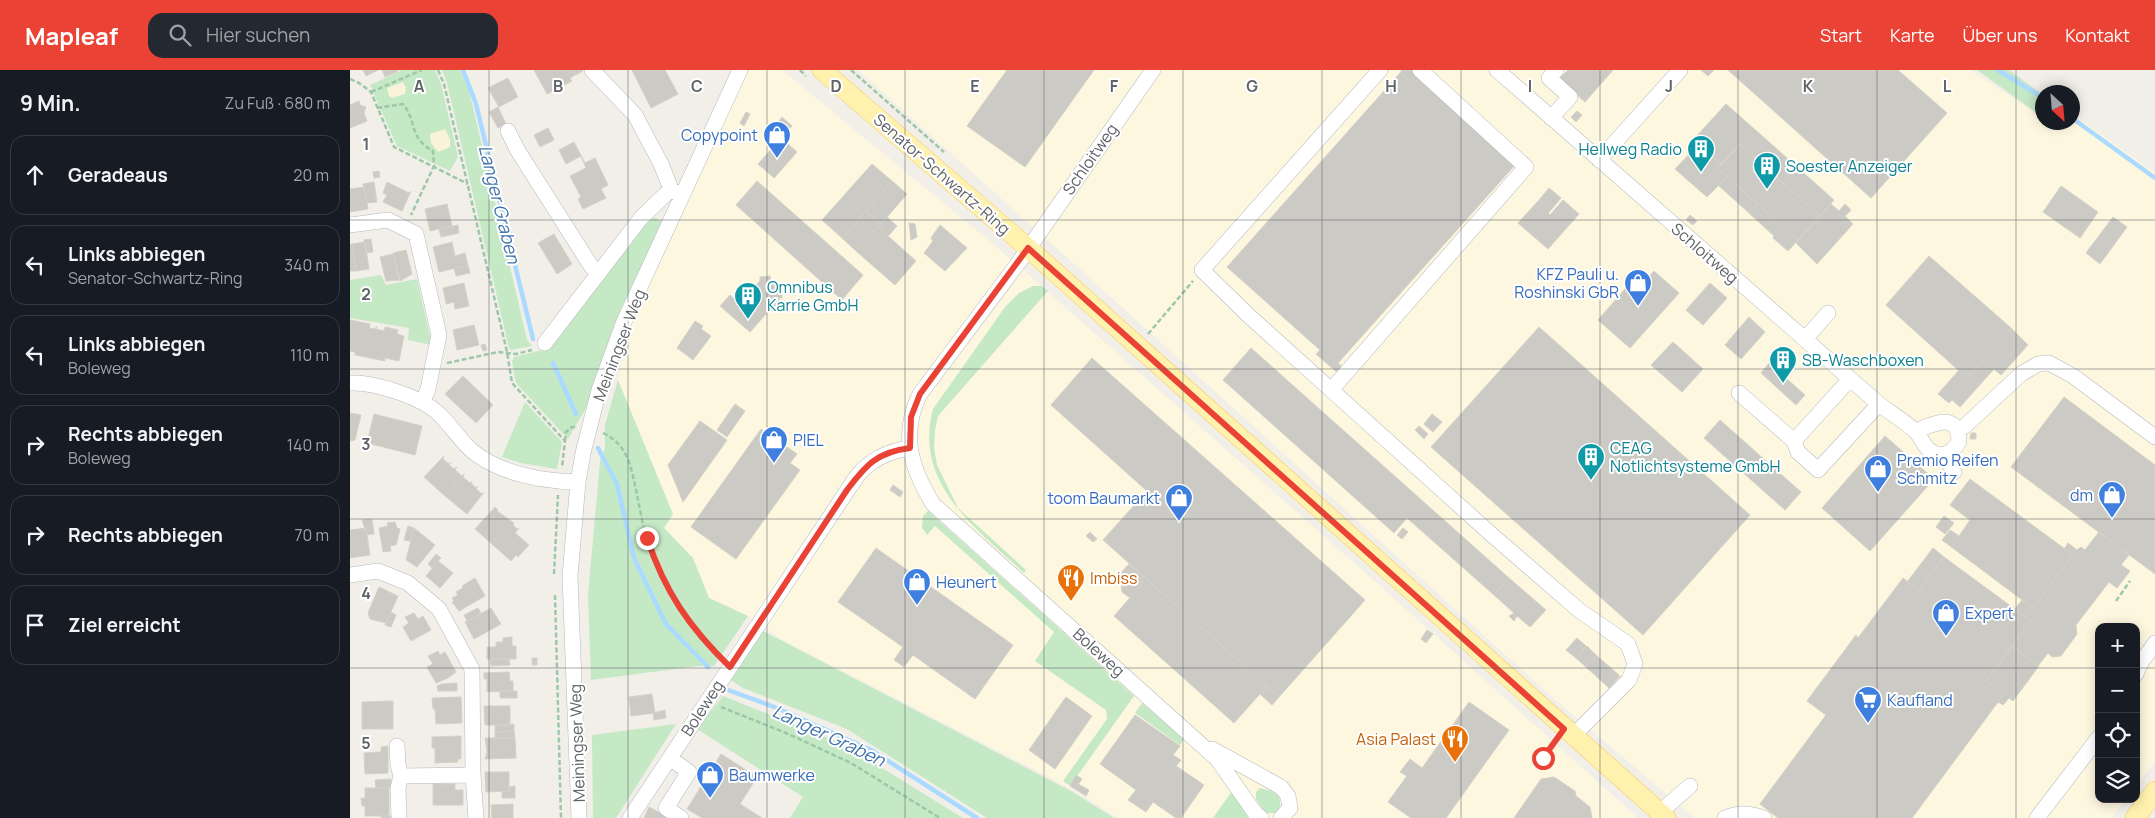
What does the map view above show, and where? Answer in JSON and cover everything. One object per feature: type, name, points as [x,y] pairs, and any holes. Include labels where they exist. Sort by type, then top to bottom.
[{"type":"main road","name":"Senator-Schwartz-Ring","points":[[822,70],[1028,248],[1663,815]]},
{"type":"main road","points":[[2135,818],[2155,791]]},
{"type":"street","points":[[592,70],[634,115],[676,193]]},
{"type":"street","name":"Meiningser Weg","points":[[579,818],[570,576],[578,482],[599,390],[623,324],[676,193],[740,70]]},
{"type":"street","name":"Schloitweg","points":[[1028,248],[1153,70]]},
{"type":"street","points":[[1380,70],[1202,270],[1248,315],[1332,389],[1492,536],[1580,610],[1628,644],[1635,664],[1628,680],[1569,732]]},
{"type":"street","points":[[1332,389],[1526,167],[1420,70]]},
{"type":"street","name":"Schloitweg","points":[[1497,70],[1878,404],[1916,431],[1932,452],[1944,455]]},
{"type":"street","points":[[1551,118],[1570,97],[1549,78],[1556,70]]},
{"type":"street","points":[[1599,160],[1680,70]]},
{"type":"street","points":[[508,130],[518,151],[591,266],[599,273]]},
{"type":"street","name":"Meiningser Weg","points":[[538,347],[641,218],[676,193]]},
{"type":"street","points":[[350,225],[388,220],[416,234],[440,335],[428,389],[423,401]]},
{"type":"street","name":"Boleweg","points":[[1028,248],[920,394],[911,417],[910,448],[920,483],[933,504],[1198,742],[1223,767],[1255,813],[1261,818]]},
{"type":"street","points":[[1805,339],[1828,312]]},
{"type":"street","points":[[1957,430],[1965,426],[2021,374],[2038,364],[2049,363],[2073,376],[2155,437]]},
{"type":"street","points":[[1794,441],[1850,379]]},
{"type":"street","points":[[350,383],[401,392],[423,401],[440,414],[474,453],[508,472],[560,481],[578,482]]},
{"type":"street","points":[[1739,393],[1794,441],[1798,452],[1818,470],[1878,404]]},
{"type":"street","points":[[1916,431],[1938,422],[1946,421],[1952,424],[1957,430],[1959,441],[1951,453],[1944,455],[1954,472]]},
{"type":"street","name":"Boleweg","points":[[630,818],[847,490],[868,464],[882,456],[910,448]]},
{"type":"street","points":[[350,575],[378,572],[408,582],[439,608],[472,669],[473,775],[476,818]]},
{"type":"street","points":[[2138,668],[2155,643]]},
{"type":"street","name":"Boleweg","points":[[1198,742],[1281,787],[1288,796],[1290,808],[1282,818]]},
{"type":"street","points":[[2037,818],[2095,742]]},
{"type":"street","points":[[397,746],[398,765],[401,776],[398,788],[399,818]]},
{"type":"street","points":[[670,758],[689,772],[666,808],[681,818]]},
{"type":"street","points":[[401,776],[473,775]]},
{"type":"street","points":[[1663,815],[1690,786]]},
{"type":"street","points":[[1725,818],[1735,814],[1746,813],[1764,818]]},
{"type":"path","points":[[371,92],[422,70]]},
{"type":"path","points":[[438,70],[444,84],[468,184],[507,352],[512,384],[565,441]]},
{"type":"path","points":[[350,79],[371,92],[394,147],[468,184]]},
{"type":"path","points":[[377,108],[403,104],[410,113],[416,137],[422,145],[433,151],[434,166],[405,228]]},
{"type":"path","points":[[1137,346],[1202,270]]},
{"type":"path","points":[[433,364],[498,352],[516,354],[538,347]]},
{"type":"path","points":[[554,575],[557,503],[566,432],[572,426],[601,431],[613,438],[623,450],[629,463],[655,564],[675,604],[688,622],[730,667]]},
{"type":"path","points":[[2116,601],[2130,581]]},
{"type":"path","points":[[1107,585],[1121,583]]},
{"type":"path","points":[[555,594],[561,818]]},
{"type":"path","points":[[707,702],[786,733],[851,763],[940,818]]},
{"type":"path","points":[[1543,758],[1569,732]]},
{"type":"shaded area","points":[[745,70],[782,70],[999,249],[1378,584],[1638,818],[1118,818],[1074,790],[781,639],[748,616],[709,598],[693,558],[664,528],[618,380],[629,323]]},
{"type":"shaded area","points":[[858,70],[1970,70],[2035,113],[2035,130],[2080,130],[2080,120],[2155,173],[2155,762],[2140,781],[2140,623],[2095,623],[2095,803],[2123,803],[2111,818],[1695,818],[1552,697]]},
{"type":"green space","points":[[402,70],[435,70],[441,84],[458,157],[450,171],[397,146],[370,85]]},
{"type":"green space","points":[[442,70],[460,70],[469,90],[527,340],[532,346],[511,350],[509,348],[447,83]]},
{"type":"green space","points":[[1977,70],[2009,70],[2035,89],[2035,112]]},
{"type":"green space","points":[[649,218],[656,218],[662,222],[615,323],[586,408],[568,439],[516,383],[512,362],[514,357],[551,348]]},
{"type":"green space","points":[[381,275],[386,285],[417,279],[432,345],[408,340],[409,328],[350,318],[350,280]]},
{"type":"green space","points":[[1033,286],[1042,286],[1048,291],[938,416],[934,448],[937,465],[958,508],[940,482],[932,460],[929,436],[933,409],[1005,307],[1019,293]]},
{"type":"green space","points":[[618,380],[673,514],[664,528],[693,558],[709,598],[748,616],[714,666],[698,666],[591,680],[588,596],[600,461],[605,448],[605,425]]},
{"type":"green space","points":[[525,402],[562,442],[557,469],[521,463],[502,457]]},
{"type":"green space","points":[[958,508],[1026,570],[1024,573],[987,539]]},
{"type":"green space","points":[[928,511],[1134,696],[1070,786],[1063,781],[1107,719],[1106,710],[1035,661],[1054,632],[935,526],[927,535],[922,528],[923,516]]},
{"type":"green space","points":[[763,631],[1071,791],[1114,818],[987,818],[847,729],[743,688],[729,679]]},
{"type":"green space","points":[[723,696],[843,744],[963,818],[790,818],[803,797],[697,729]]},
{"type":"green space","points":[[1142,703],[1184,739],[1180,745],[1135,713]]},
{"type":"green space","points":[[676,724],[616,818],[593,818],[592,735]]},
{"type":"green space","points":[[1260,788],[1272,791],[1279,796],[1281,809],[1275,813],[1265,813],[1256,799],[1256,792]]},
{"type":"green space","points":[[1232,791],[1248,818],[1213,818]]},
{"type":"sand","points":[[403,82],[406,88],[405,94],[392,98],[389,96],[387,88]]},
{"type":"sand","points":[[445,129],[450,139],[450,147],[438,152],[431,143],[430,134]]},
{"type":"building","points":[[363,70],[378,70],[366,76]]},
{"type":"building","points":[[382,70],[397,70],[398,71],[385,77]]},
{"type":"building","points":[[534,70],[573,70],[575,75],[570,78],[572,81],[547,94]]},
{"type":"building","points":[[573,70],[582,70],[583,71],[575,75]]},
{"type":"building","points":[[632,70],[665,70],[678,94],[651,108]]},
{"type":"building","points":[[1007,70],[1094,70],[1025,167],[967,126]]},
{"type":"building","points":[[1402,70],[1411,70],[1420,77],[1413,85],[1400,73]]},
{"type":"building","points":[[1568,70],[1613,70],[1585,102],[1559,79]]},
{"type":"building","points":[[1701,70],[1714,70],[1708,76]]},
{"type":"building","points":[[1728,70],[1898,70],[1947,113],[1871,198]]},
{"type":"building","points":[[1400,73],[1413,85],[1418,79],[1515,165],[1338,363],[1344,368],[1339,374],[1316,354],[1320,350],[1227,267]]},
{"type":"building","points":[[508,78],[518,97],[499,107],[488,88]]},
{"type":"building","points":[[359,101],[360,105],[366,107],[364,113],[367,121],[350,128],[350,105]]},
{"type":"building","points":[[1726,104],[1778,150],[1764,166],[1740,144],[1721,164],[1693,140]]},
{"type":"building","points":[[498,107],[506,124],[498,128],[489,112]]},
{"type":"building","points":[[1577,111],[1582,115],[1576,122],[1571,117]]},
{"type":"building","points":[[746,112],[750,114],[744,126],[740,123]]},
{"type":"building","points":[[782,117],[792,126],[781,138],[772,130]]},
{"type":"building","points":[[548,128],[554,140],[540,147],[534,135]]},
{"type":"building","name":"Copypoint","points":[[781,138],[797,152],[774,178],[758,164]]},
{"type":"building","points":[[574,142],[585,163],[595,158],[608,185],[601,189],[606,198],[583,209],[578,199],[581,197],[570,176],[586,168],[581,156],[566,164],[559,150]]},
{"type":"building","name":"Soester Anzeiger","points":[[1740,144],[1820,216],[1798,240],[1718,169]]},
{"type":"building","name":"Hellweg Radio","points":[[1698,145],[1721,164],[1718,169],[1727,177],[1707,197],[1675,169]]},
{"type":"building","points":[[1778,150],[1834,200],[1820,216],[1764,166]]},
{"type":"building","points":[[872,164],[892,181],[842,238],[822,220]]},
{"type":"building","points":[[379,171],[380,177],[374,178],[373,172]]},
{"type":"building","points":[[1727,177],[1758,204],[1749,213],[1718,185]]},
{"type":"building","points":[[757,181],[863,275],[842,300],[736,205]]},
{"type":"building","points":[[892,181],[907,194],[881,224],[866,211]]},
{"type":"building","points":[[374,182],[377,202],[367,203],[363,184]]},
{"type":"building","points":[[387,182],[409,193],[411,191],[402,211],[383,202],[387,195],[383,193]]},
{"type":"building","points":[[2061,186],[2098,212],[2080,238],[2043,212]]},
{"type":"building","points":[[364,187],[368,209],[350,212],[350,189]]},
{"type":"building","points":[[1549,188],[1561,198],[1551,210],[1539,200]]},
{"type":"building","points":[[1539,200],[1551,210],[1548,213],[1550,215],[1563,200],[1579,214],[1548,249],[1518,223]]},
{"type":"building","points":[[447,204],[452,226],[430,231],[425,209]]},
{"type":"building","points":[[1758,204],[1798,240],[1788,251],[1749,213]]},
{"type":"building","points":[[1831,204],[1839,211],[1845,204],[1851,210],[1845,216],[1853,224],[1817,264],[1796,243]]},
{"type":"building","points":[[866,211],[881,224],[856,251],[842,238]]},
{"type":"building","points":[[1690,215],[1697,221],[1693,225],[1686,220]]},
{"type":"building","points":[[887,217],[897,226],[888,236],[878,227]]},
{"type":"building","points":[[2113,217],[2127,227],[2100,264],[2086,253]]},
{"type":"building","points":[[909,223],[915,224],[917,237],[911,240]]},
{"type":"building","points":[[458,225],[459,233],[441,237],[439,229]]},
{"type":"building","points":[[940,225],[967,248],[945,271],[924,253],[933,241],[931,238]]},
{"type":"building","points":[[878,227],[916,261],[895,285],[856,251]]},
{"type":"building","points":[[554,234],[572,264],[557,274],[538,243]]},
{"type":"building","points":[[371,239],[373,252],[366,253],[364,240]]},
{"type":"building","points":[[365,242],[369,269],[356,271],[352,244]]},
{"type":"building","points":[[452,242],[455,256],[465,253],[468,265],[439,272],[433,247]]},
{"type":"building","points":[[350,244],[352,244],[356,271],[350,271]]},
{"type":"building","points":[[406,250],[412,274],[400,281],[393,253]]},
{"type":"building","points":[[393,254],[399,280],[386,281],[380,257]]},
{"type":"building","points":[[1929,256],[2011,328],[1967,378],[1886,305]]},
{"type":"building","points":[[468,265],[470,273],[456,276],[454,268]]},
{"type":"building","name":"KFZ Pauli u. Roshinski GbR","points":[[1654,271],[1679,293],[1630,348],[1598,320],[1632,281],[1639,288]]},
{"type":"building","points":[[770,276],[771,281],[775,281],[785,289],[782,293],[782,298],[779,298],[779,302],[775,307],[754,287],[760,281],[760,277]]},
{"type":"building","points":[[464,283],[469,306],[455,309],[454,302],[446,304],[443,288]]},
{"type":"building","points":[[1710,283],[1727,298],[1703,325],[1686,310]]},
{"type":"building","name":"Omnibus Karrie GmbH","points":[[759,292],[774,305],[750,332],[720,306],[730,295],[744,308]]},
{"type":"building","points":[[1749,317],[1765,332],[1741,359],[1725,345]]},
{"type":"building","points":[[350,320],[370,324],[369,328],[375,329],[377,326],[376,329],[384,331],[385,327],[398,330],[397,334],[404,336],[399,361],[385,358],[385,361],[355,355],[355,352],[350,351]]},
{"type":"building","points":[[695,321],[703,326],[701,329],[711,336],[693,360],[677,348]]},
{"type":"building","points":[[474,325],[479,345],[457,350],[453,330]]},
{"type":"building","name":"CEAG Notlichtsysteme GmbH","points":[[1539,327],[1750,515],[1643,635],[1431,447]]},
{"type":"building","points":[[2011,328],[2028,345],[2001,375],[1994,369],[1960,407],[1952,400],[1949,403],[1938,394],[1959,370],[1967,378]]},
{"type":"building","points":[[1673,342],[1703,369],[1682,392],[1651,365]]},
{"type":"building","points":[[485,344],[487,350],[483,351],[481,345]]},
{"type":"building","points":[[1251,348],[1509,578],[1494,595],[1407,518],[1394,533],[1223,380]]},
{"type":"building","points":[[1092,358],[1365,600],[1279,697],[1103,540],[1147,491],[1051,405]]},
{"type":"building","name":"SB-Waschboxen","points":[[1769,363],[1805,395],[1796,405],[1761,373]]},
{"type":"building","points":[[463,376],[493,405],[476,423],[445,394]]},
{"type":"building","points":[[2064,397],[2155,465],[2155,574],[2011,467]]},
{"type":"building","points":[[735,404],[745,411],[727,437],[717,430]]},
{"type":"building","points":[[350,413],[361,415],[355,440],[350,441]]},
{"type":"building","points":[[374,414],[422,426],[415,455],[367,443]]},
{"type":"building","points":[[1432,414],[1442,422],[1433,432],[1424,424]]},
{"type":"building","points":[[1720,420],[1801,492],[1785,510],[1704,438]]},
{"type":"building","points":[[700,421],[727,440],[683,502],[668,465]]},
{"type":"building","points":[[1419,426],[1428,434],[1424,439],[1415,430]]},
{"type":"building","points":[[761,429],[797,454],[790,463],[800,470],[736,559],[691,527]]},
{"type":"building","points":[[1971,433],[1976,433],[1976,439],[1970,439]]},
{"type":"building","name":"Premio Reifen Schmitz","points":[[1885,436],[1934,479],[1870,551],[1822,508]]},
{"type":"building","points":[[444,456],[443,459],[449,464],[451,462],[449,465],[454,469],[457,467],[455,470],[462,476],[464,474],[445,496],[424,477]]},
{"type":"building","points":[[464,474],[463,477],[470,483],[472,481],[471,483],[476,488],[478,486],[476,489],[482,494],[484,492],[467,514],[445,496]]},
{"type":"building","points":[[1970,479],[2073,555],[2033,608],[1942,540],[1950,530],[1959,536],[1970,520],[1950,505]]},
{"type":"building","points":[[893,485],[903,492],[900,497],[890,490]]},
{"type":"building","points":[[495,507],[497,511],[514,523],[513,525],[517,529],[519,528],[515,533],[529,545],[518,557],[516,555],[511,561],[475,529]]},
{"type":"building","points":[[1944,516],[1954,523],[1945,534],[1936,527]]},
{"type":"building","points":[[372,519],[374,534],[367,535],[362,520]]},
{"type":"building","points":[[395,522],[397,528],[400,529],[396,545],[390,546],[391,551],[383,552],[379,528],[388,526],[387,523]]},
{"type":"building","points":[[408,526],[414,528],[410,541],[404,540]]},
{"type":"building","points":[[366,528],[370,555],[350,558],[350,530]]},
{"type":"building","points":[[414,528],[435,545],[417,567],[406,560]]},
{"type":"building","points":[[1403,528],[1408,532],[1402,539],[1397,535]]},
{"type":"building","points":[[1090,532],[1097,539],[1093,542],[1086,536]]},
{"type":"building","points":[[2099,532],[2129,555],[2121,565],[2130,571],[2117,588],[2109,582],[2076,625],[2077,634],[2061,656],[2052,657],[2048,653],[2038,666],[2012,646],[2031,621],[2015,609],[2022,600],[2033,608],[2073,555],[2064,549],[2068,543],[2077,550],[2081,547],[2085,550]]},
{"type":"building","points":[[876,548],[1013,645],[975,699],[913,655],[904,667],[894,660],[903,647],[838,602]]},
{"type":"building","points":[[1933,548],[1944,557],[1919,591],[1907,582]]},
{"type":"building","points":[[436,554],[441,558],[432,568],[428,564]]},
{"type":"building","points":[[1944,557],[2031,621],[1986,681],[2004,694],[1912,818],[1778,818],[1760,804],[1826,715],[1807,701],[1856,635],[1858,638],[1903,578],[1919,591]]},
{"type":"building","points":[[438,561],[453,573],[440,588],[426,576]]},
{"type":"building","points":[[1129,564],[1142,575],[1142,584],[1130,598],[1122,592],[1120,574]]},
{"type":"building","points":[[1142,575],[1267,686],[1234,723],[1114,616],[1142,584]]},
{"type":"building","points":[[475,578],[485,596],[459,611],[452,602],[454,601],[452,598],[458,595],[456,592],[463,588],[462,586]]},
{"type":"building","points":[[1509,578],[1546,610],[1530,627],[1517,616],[1514,621],[1509,616],[1514,613],[1494,595]]},
{"type":"building","points":[[379,587],[398,596],[386,623],[370,619],[368,613]]},
{"type":"building","points":[[478,608],[481,613],[467,621],[464,615]]},
{"type":"building","points":[[491,608],[501,624],[474,639],[465,622]]},
{"type":"building","points":[[391,612],[396,615],[391,627],[385,625]]},
{"type":"building","points":[[414,613],[418,619],[423,616],[431,630],[411,641],[403,627],[409,623],[405,617]]},
{"type":"building","points":[[1427,630],[1433,634],[1426,643],[1421,639]]},
{"type":"building","points":[[512,637],[512,646],[516,646],[516,659],[487,659],[487,647],[496,647],[496,642],[503,642],[503,638]]},
{"type":"building","points":[[1577,638],[1586,646],[1576,658],[1566,650]]},
{"type":"building","points":[[1587,646],[1596,655],[1586,667],[1576,658]]},
{"type":"building","points":[[2011,646],[2039,666],[2013,701],[2009,698],[2003,705],[1998,702],[2004,694],[1986,681]]},
{"type":"building","points":[[438,651],[440,655],[445,652],[456,672],[436,683],[427,667],[433,664],[428,656]]},
{"type":"building","points":[[1596,655],[1620,676],[1609,688],[1586,667]]},
{"type":"building","points":[[532,658],[537,658],[537,665],[532,665]]},
{"type":"building","points":[[490,659],[509,659],[510,665],[491,666]]},
{"type":"building","points":[[509,672],[510,681],[513,681],[513,691],[487,692],[487,679],[484,679],[484,673]]},
{"type":"building","points":[[457,683],[457,691],[438,691],[437,686]]},
{"type":"building","points":[[1267,686],[1279,697],[1272,705],[1260,694]]},
{"type":"building","points":[[500,691],[517,691],[517,698],[500,698]]},
{"type":"building","points":[[652,694],[655,713],[631,716],[629,697]]},
{"type":"building","points":[[461,697],[462,723],[436,724],[432,698]]},
{"type":"building","points":[[1066,697],[1092,716],[1055,769],[1029,750]]},
{"type":"building","points":[[393,701],[393,729],[362,729],[362,702]]},
{"type":"building","name":"Asia Palast","points":[[1469,702],[1509,730],[1446,818],[1411,818],[1388,802],[1407,776],[1400,772],[1410,759],[1422,768]]},
{"type":"building","points":[[484,706],[510,706],[510,725],[485,725]]},
{"type":"building","points":[[665,710],[666,718],[654,720],[653,713]]},
{"type":"building","points":[[1135,715],[1180,746],[1173,755],[1181,760],[1176,766],[1204,785],[1181,818],[1176,818],[1153,802],[1146,812],[1128,800],[1136,790],[1100,764]]},
{"type":"building","points":[[514,724],[514,731],[495,732],[495,725]]},
{"type":"building","points":[[514,731],[515,738],[495,738],[495,732]]},
{"type":"building","points":[[461,736],[461,759],[457,759],[458,762],[435,763],[435,748],[432,748],[432,737]]},
{"type":"building","points":[[485,738],[515,738],[516,758],[485,759],[487,752]]},
{"type":"building","points":[[388,746],[388,773],[365,774],[364,753],[381,752],[381,747]]},
{"type":"building","points":[[721,754],[757,777],[740,804],[762,818],[702,818],[687,809]]},
{"type":"building","points":[[485,772],[509,772],[509,791],[486,792]]},
{"type":"building","points":[[1076,775],[1082,779],[1075,789],[1070,786]]},
{"type":"building","points":[[1554,777],[1575,791],[1576,796],[1590,807],[1592,818],[1514,818],[1541,779]]},
{"type":"building","points":[[391,779],[391,788],[376,788],[375,780]]},
{"type":"building","points":[[433,784],[455,784],[455,790],[463,790],[463,805],[433,805]]},
{"type":"building","points":[[1078,784],[1089,790],[1086,796],[1075,789]]},
{"type":"building","points":[[515,786],[515,798],[502,798],[502,792],[509,791],[509,787]]},
{"type":"building","points":[[365,788],[389,788],[389,816],[365,816],[365,806],[362,806],[361,798],[365,798]]},
{"type":"building","points":[[513,804],[513,818],[492,818],[491,805]]},
{"type":"building","points":[[649,807],[670,818],[644,818]]},
{"type":"building","points":[[381,816],[391,816],[391,818],[381,818]]},
{"type":"waterway","name":"Langer Graben","points":[[463,70],[476,104],[533,339]]},
{"type":"waterway","points":[[1998,70],[2035,93]]},
{"type":"waterway","points":[[2080,124],[2155,178]]},
{"type":"waterway","name":"Langer Graben","points":[[553,363],[576,414]]},
{"type":"waterway","name":"Langer Graben","points":[[598,448],[617,484],[634,558],[666,624],[708,667]]},
{"type":"waterway","name":"Langer Graben","points":[[728,690],[777,708],[871,750],[977,818]]},
{"type":"place","name":"Copypoint","points":[[777,159]]},
{"type":"place","name":"Hellweg Radio","points":[[1701,173]]},
{"type":"place","name":"Soester Anzeiger","points":[[1767,190]]},
{"type":"place","name":"KFZ Pauli u. Roshinski GbR","points":[[1638,307]]},
{"type":"place","name":"Omnibus Karrie GmbH","points":[[748,320]]},
{"type":"place","name":"SB-Waschboxen","points":[[1783,384]]},
{"type":"place","name":"PIEL","points":[[774,464]]},
{"type":"place","name":"CEAG Notlichtsysteme GmbH","points":[[1591,481]]},
{"type":"place","name":"Premio Reifen Schmitz","points":[[1878,493]]},
{"type":"place","name":"dm","points":[[2112,519]]},
{"type":"place","name":"toom Baumarkt","points":[[1179,522]]},
{"type":"place","name":"Imbiss","points":[[1071,602]]},
{"type":"place","name":"Heunert","points":[[917,606]]},
{"type":"place","name":"Expert","points":[[1946,637]]},
{"type":"place","name":"Kaufland","points":[[1868,724]]},
{"type":"place","name":"Asia Palast","points":[[1455,763]]},
{"type":"place","name":"Baumwerke","points":[[710,799]]},
{"type":"route","points":[[647,538],[655,564],[675,604],[688,622],[730,667],[858,476],[868,464],[882,456],[901,449],[910,448],[911,417],[914,405],[920,394],[1028,248],[1564,729],[1543,758]]}]
